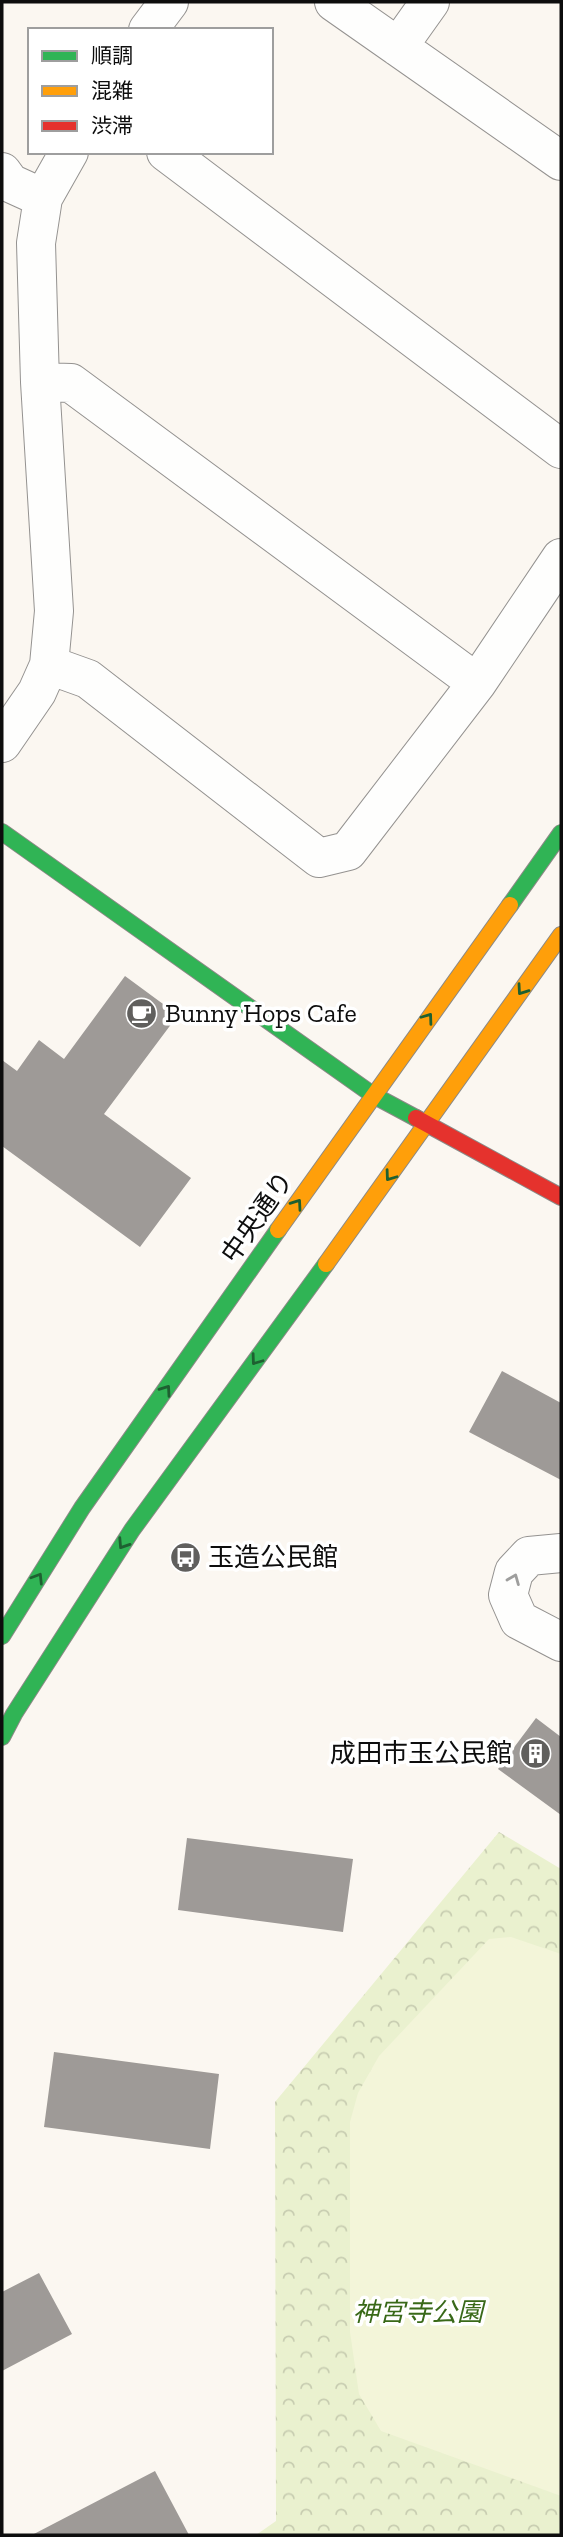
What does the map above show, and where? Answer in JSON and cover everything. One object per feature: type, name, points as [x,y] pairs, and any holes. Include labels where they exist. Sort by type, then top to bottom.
[{"type":"street","points":[[150,28],[169,2]]},
{"type":"street","points":[[334,2],[561,161]]},
{"type":"street","points":[[398,47],[430,2]]},
{"type":"street","points":[[2,743],[37,692],[49,665],[54,611],[40,382],[36,243],[43,198],[68,154]]},
{"type":"street","points":[[169,154],[561,449]]},
{"type":"street","points":[[2,172],[10,183],[43,198]]},
{"type":"street","points":[[40,382],[71,383],[477,683]]},
{"type":"street","points":[[49,665],[88,679],[319,858],[348,851],[477,683],[561,558]]},
{"type":"street","points":[[2,832],[373,1095],[561,1197]]},
{"type":"street","name":"中央通り","points":[[2,1636],[82,1508],[561,833]]},
{"type":"street","points":[[2,1737],[132,1530],[561,935]]},
{"type":"street","points":[[561,1553],[529,1556],[514,1572],[508,1595],[519,1620],[561,1642]]},
{"type":"green space","name":"神宮寺公園","points":[[499,1832],[561,1869],[561,2535],[256,2535],[276,2521],[275,2102]]},
{"type":"green space","points":[[511,1937],[561,1954],[561,2496],[381,2431],[359,2394],[350,2332],[350,2122],[358,2093],[379,2056],[489,1939]]},
{"type":"building","points":[[125,976],[178,1015],[104,1114],[191,1178],[140,1247],[2,1146],[2,1060],[17,1071],[39,1040],[64,1059]]},
{"type":"building","points":[[502,1371],[561,1403],[561,1480],[469,1432]]},
{"type":"building","name":"成田市玉公民館","points":[[536,1718],[561,1737],[561,1815],[498,1769]]},
{"type":"building","points":[[187,1838],[353,1859],[343,1932],[178,1910]]},
{"type":"building","points":[[54,2052],[219,2074],[210,2149],[44,2127]]},
{"type":"building","points":[[39,2273],[72,2334],[2,2371],[2,2292]]},
{"type":"building","points":[[155,2471],[189,2535],[32,2535]]},
{"type":"traffic: fast","points":[[2,832],[373,1095],[416,1118]]},
{"type":"traffic: fast","points":[[510,905],[561,833]]},
{"type":"traffic: fast","points":[[2,1636],[82,1508],[278,1230]]},
{"type":"traffic: fast","points":[[2,1737],[132,1530],[326,1264]]},
{"type":"traffic: slow","points":[[278,1230],[510,905]]},
{"type":"traffic: slow","points":[[326,1264],[561,935]]},
{"type":"traffic: jam","points":[[416,1118],[561,1197]]},
{"type":"place","name":"Bunny Hops Cafe","points":[[142,1013]]},
{"type":"place","name":"玉造公民館","points":[[185,1557]]},
{"type":"place","name":"成田市玉公民館","points":[[535,1753]]}]
